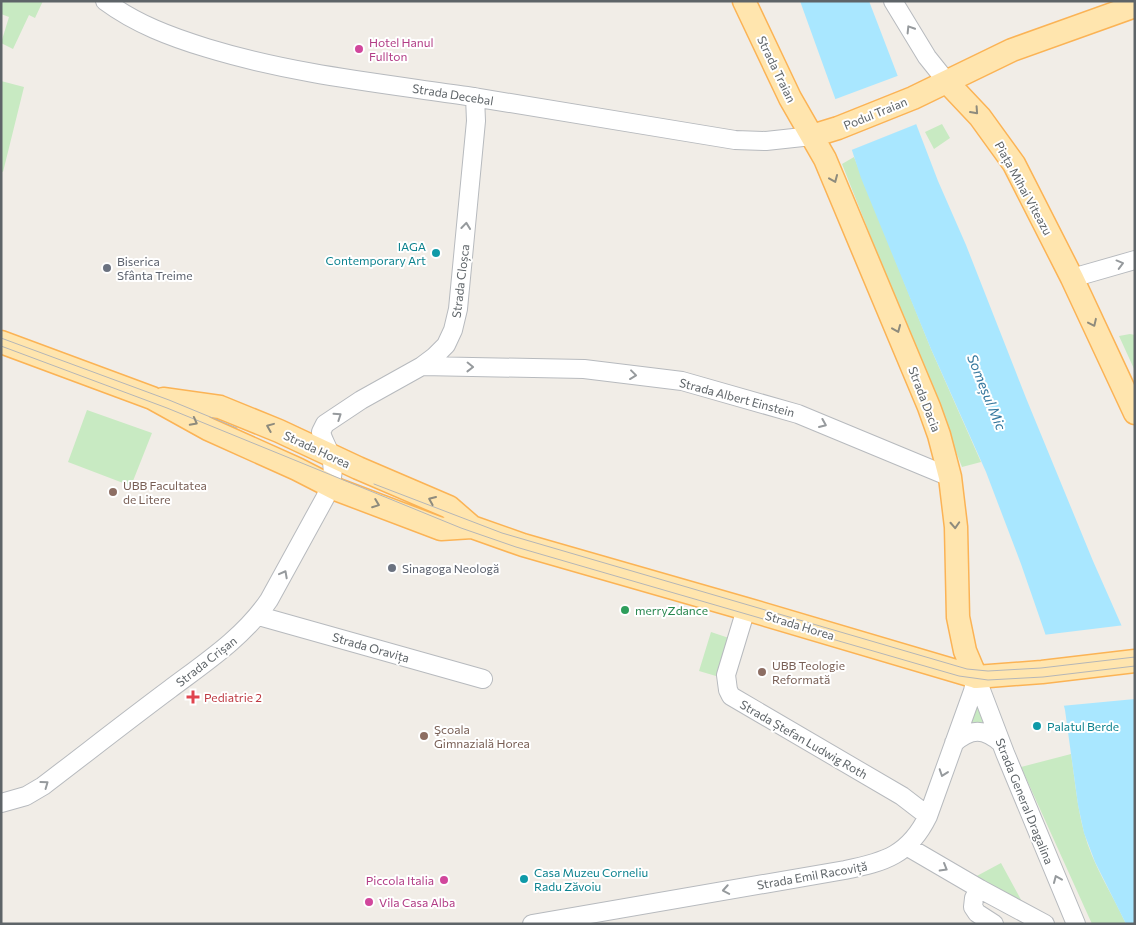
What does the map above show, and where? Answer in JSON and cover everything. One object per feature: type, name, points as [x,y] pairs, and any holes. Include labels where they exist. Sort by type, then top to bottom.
[{"type":"main road","name":"Strada Traian","points":[[744,1],[790,98],[812,136]]},
{"type":"main road","name":"Podul Traian","points":[[812,136],[838,128],[912,98],[1012,50],[1135,6]]},
{"type":"main road","name":"Piața Mihai Viteazu","points":[[947,82],[980,117],[1014,164],[1072,278],[1135,413]]},
{"type":"main road","name":"Strada Dacia","points":[[812,136],[826,159],[930,408],[939,436],[950,477],[956,527],[958,617],[965,651],[976,677]]},
{"type":"main road","name":"Strada Horea","points":[[1,342],[152,398],[208,429],[330,486],[441,529],[472,527]]},
{"type":"main road","name":"Strada Horea","points":[[152,398],[220,407],[279,431],[449,507],[472,527],[523,545],[976,677],[1042,672],[1135,661]]},
{"type":"street","name":"Strada Decebal","points":[[105,1],[118,11],[152,29],[218,51],[306,72],[475,97],[735,140],[766,142],[812,136]]},
{"type":"street","points":[[893,1],[927,57],[947,82]]},
{"type":"street","name":"Strada Cloșca","points":[[330,455],[321,432],[326,424],[361,400],[422,366],[446,345],[453,330],[458,310],[476,121],[475,97]]},
{"type":"street","points":[[1072,278],[1135,260]]},
{"type":"street","name":"Strada Albert Einstein","points":[[422,366],[584,369],[682,381],[798,414],[950,477]]},
{"type":"street","name":"Strada Crișan","points":[[1,803],[26,796],[42,786],[214,657],[259,616],[278,586],[330,486],[333,473],[330,455]]},
{"type":"street","name":"Strada Ștefan Ludwig Roth","points":[[746,609],[726,675],[728,690],[731,696],[902,796],[928,816]]},
{"type":"street","name":"Strada Oravița","points":[[259,616],[483,679]]},
{"type":"street","name":"Strada Emil Racoviță","points":[[532,924],[862,867],[887,859],[908,847],[922,829],[973,691],[976,677]]},
{"type":"street","name":"Strada General Dragalina","points":[[976,677],[1001,743],[1076,924]]},
{"type":"street","points":[[954,743],[967,734],[976,731],[992,735],[1001,743]]},
{"type":"street","points":[[908,847],[1045,924]]},
{"type":"street","points":[[980,889],[974,898],[973,907],[977,913],[994,924]]},
{"type":"green space","points":[[1,1],[43,1],[35,18],[29,15],[13,49],[1,43],[9,17],[1,14]]},
{"type":"green space","points":[[1,81],[24,87],[3,172],[1,171]]},
{"type":"green space","points":[[942,124],[950,138],[934,149],[925,132]]},
{"type":"green space","points":[[854,157],[931,349],[981,462],[962,467],[842,164]]},
{"type":"green space","points":[[1135,335],[1135,371],[1119,336]]},
{"type":"green space","points":[[87,410],[152,433],[131,486],[68,462]]},
{"type":"green space","points":[[711,632],[729,638],[716,676],[699,671]]},
{"type":"green space","points":[[974,707],[984,709],[989,729],[966,730]]},
{"type":"green space","points":[[1071,754],[1084,832],[1097,867],[1126,924],[1092,924],[1021,767]]},
{"type":"green space","points":[[1001,863],[1026,909],[973,878]]},
{"type":"water","name":"Someșul Mic","points":[[800,1],[869,1],[938,181],[966,245],[1026,398],[1093,561],[1135,656],[1135,924],[1126,924],[1095,862],[1084,833],[1078,805],[1065,710],[1046,636],[986,472],[931,349],[861,178]]},
{"type":"pier","points":[[900,75],[919,123],[849,151],[833,100]]},
{"type":"pier","points":[[1125,625],[1135,649],[1135,699],[1061,706],[1043,635]]},
{"type":"tram line","points":[[1,338],[169,400],[237,428]]},
{"type":"tram line","points":[[1,346],[167,408],[461,528],[516,547],[959,676],[988,680],[1043,677],[1135,666]]},
{"type":"tram line","points":[[374,484],[502,533],[967,669],[988,671],[1041,668],[1135,657]]},
{"type":"place","name":"Hotel Hanul Fullton","points":[[359,49]]},
{"type":"place","name":"IAGA Contemporary Art","points":[[436,253]]},
{"type":"place","name":"Biserica Sfânta Treime","points":[[107,268]]},
{"type":"place","name":"UBB Facultatea de Litere","points":[[113,492]]},
{"type":"place","name":"Sinagoga Neologă","points":[[392,568]]},
{"type":"place","name":"merryZdance","points":[[625,610]]},
{"type":"place","name":"UBB Teologie Reformată","points":[[762,672]]},
{"type":"place","name":"Pediatrie 2","points":[[193,697]]},
{"type":"place","name":"Palatul Berde","points":[[1037,726]]},
{"type":"place","name":"Şcoala Gimnazială Horea","points":[[424,736]]},
{"type":"place","name":"Casa Muzeu Corneliu Radu Zăvoiu","points":[[524,879]]},
{"type":"place","name":"Piccola Italia","points":[[444,880]]},
{"type":"place","name":"Vila Casa Alba","points":[[369,902]]}]
